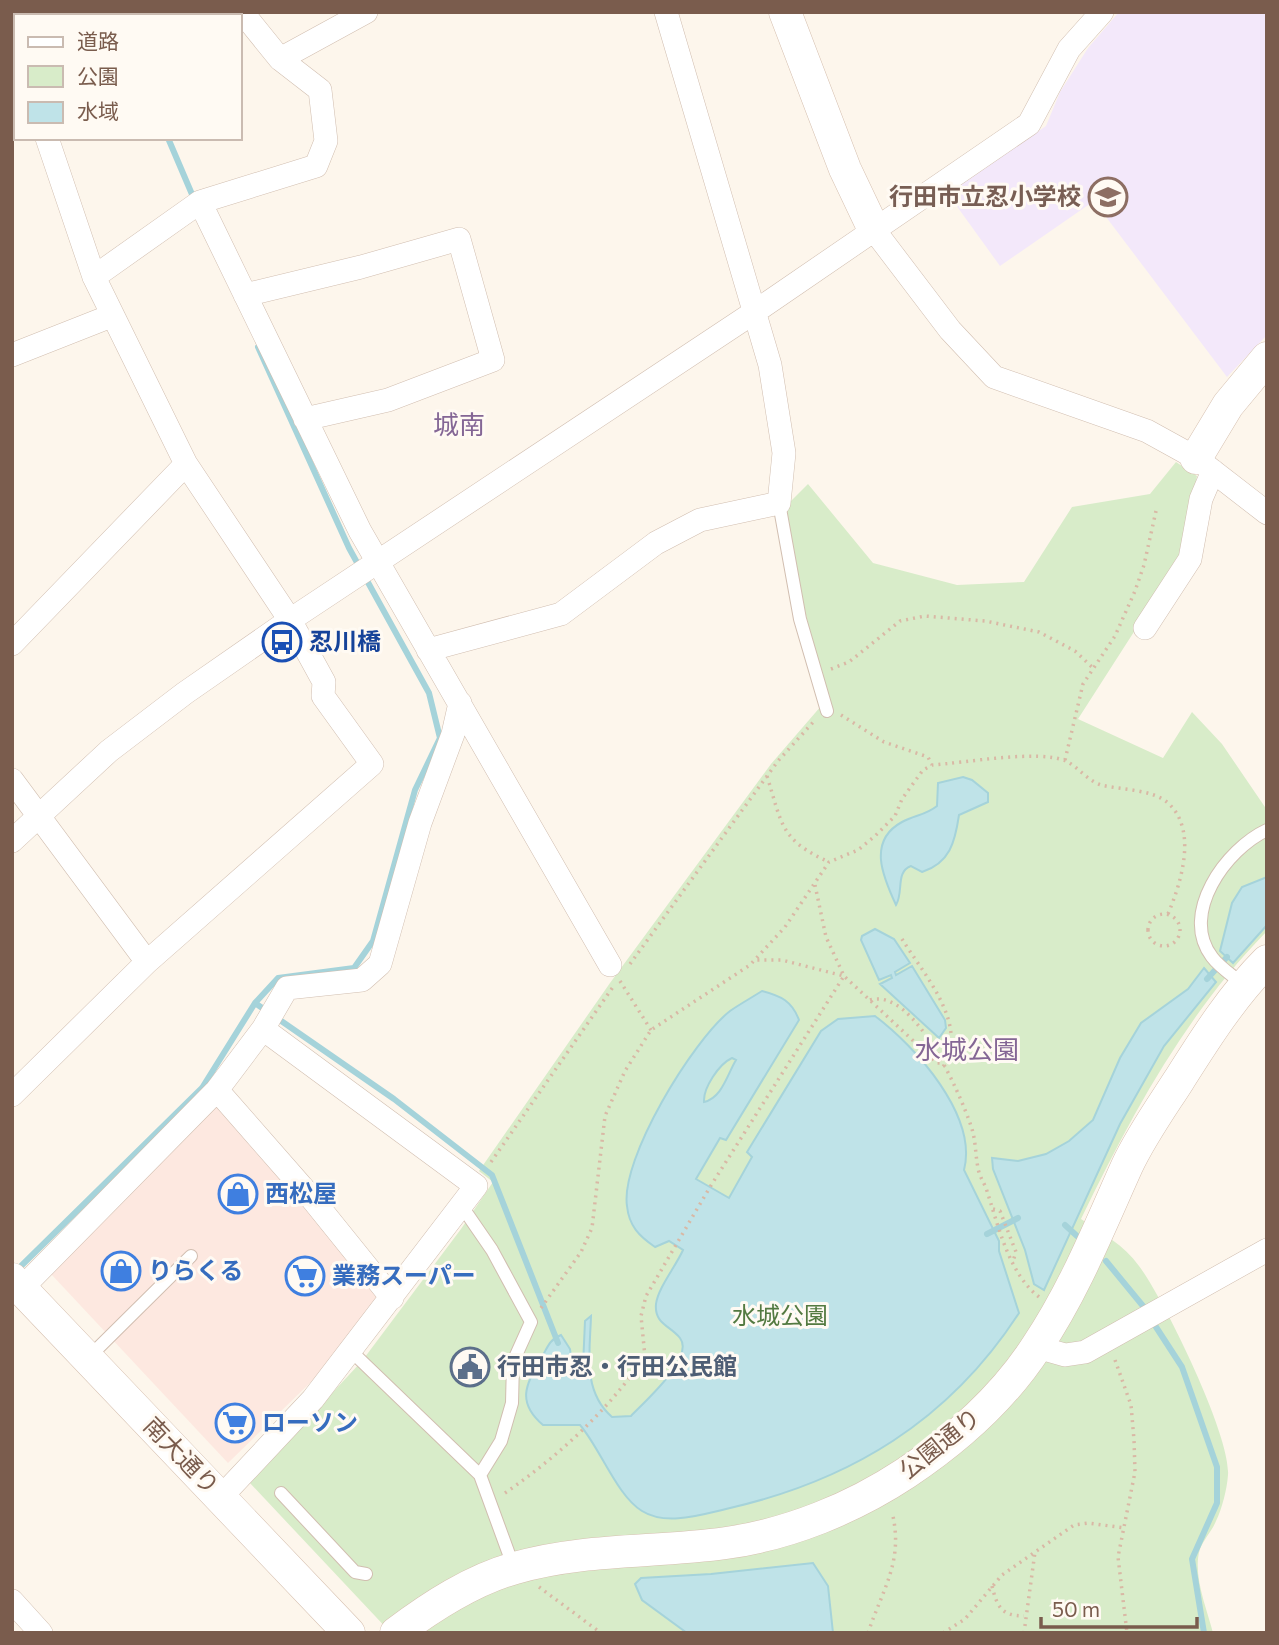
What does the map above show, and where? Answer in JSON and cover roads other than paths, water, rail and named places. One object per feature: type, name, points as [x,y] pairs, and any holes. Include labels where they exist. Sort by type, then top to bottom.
[{"type":"street","points":[[94,277],[200,202],[316,166],[327,141],[320,90],[279,59],[242,12]]},
{"type":"street","points":[[279,59],[366,12]]},
{"type":"street","points":[[428,650],[561,614],[656,543],[699,520],[779,503],[784,453],[770,365],[666,12]]},
{"type":"street","points":[[785,12],[845,169],[874,230],[950,330],[994,377],[1147,431],[1205,465],[1267,513]]},
{"type":"street","points":[[12,841],[109,751],[290,620],[753,313],[1030,124],[1069,49],[1098,14]]},
{"type":"street","points":[[12,1095],[147,962],[372,764],[323,696],[324,682],[290,620],[186,464],[94,277],[48,140]]},
{"type":"street","points":[[200,202],[377,564],[614,972]]},
{"type":"street","points":[[245,295],[362,267],[459,239],[493,360],[388,400],[305,419]]},
{"type":"street","points":[[12,355],[111,316]]},
{"type":"street","points":[[1145,628],[1190,559],[1205,465],[1228,405],[1267,358]]},
{"type":"street","points":[[16,634],[186,464]]},
{"type":"street","points":[[17,1284],[217,1090],[263,1029],[287,988],[362,981],[380,964],[421,823],[453,734],[460,703]]},
{"type":"street","points":[[12,780],[40,814],[147,962]]},
{"type":"street","name":"公園通り","points":[[396,1633],[447,1598],[525,1576],[584,1552],[728,1543],[833,1514],[884,1487],[948,1443],[1009,1384],[1037,1347],[1073,1287],[1128,1164],[1210,1032],[1254,971]]},
{"type":"street","points":[[221,1497],[313,1399],[476,1186],[263,1029]]},
{"type":"street","points":[[217,1090],[309,1195],[391,1298]]},
{"type":"street","points":[[1037,1347],[1065,1355],[1085,1352],[1267,1250]]},
{"type":"street","name":"南大通り","points":[[17,1284],[349,1633]]},
{"type":"street","points":[[12,1601],[41,1633]]},
{"type":"lane","points":[[779,503],[800,619],[827,711]]},
{"type":"lane","points":[[1254,971],[1212,957],[1200,920],[1212,882],[1231,857],[1267,830]]},
{"type":"lane","points":[[461,1205],[492,1250],[531,1322],[513,1362],[512,1404],[501,1441],[480,1475]]},
{"type":"lane","points":[[88,1359],[191,1256]]},
{"type":"lane","points":[[351,1351],[480,1475],[525,1576]]},
{"type":"lane","points":[[281,1493],[355,1572],[366,1574]]},
{"type":"water","points":[[963,777],[972,780],[988,793],[988,802],[959,815],[953,843],[939,863],[922,872],[911,866],[906,869],[901,878],[896,905],[881,860],[884,839],[902,822],[937,806],[938,783]]},
{"type":"water","points":[[1267,877],[1267,925],[1233,963],[1220,951],[1232,903],[1242,887]]},
{"type":"water","points":[[875,929],[894,939],[910,963],[895,972],[896,975],[912,966],[945,1020],[946,1028],[939,1038],[880,984],[892,978],[891,975],[879,980],[861,940],[862,936]]},
{"type":"water","points":[[1204,968],[1216,982],[1164,1046],[1120,1124],[1044,1290],[1034,1284],[1025,1250],[993,1169],[992,1158],[1018,1161],[1046,1154],[1069,1141],[1093,1120],[1120,1058],[1141,1023],[1188,989]]},
{"type":"water","points":[[762,991],[785,1000],[799,1020],[726,1140],[720,1138],[696,1179],[729,1198],[752,1157],[747,1152],[821,1031],[838,1019],[875,1016],[925,1064],[953,1106],[962,1128],[966,1149],[964,1170],[999,1241],[999,1251],[1019,1313],[961,1385],[928,1415],[893,1441],[855,1463],[814,1482],[771,1497],[694,1516],[662,1518],[642,1511],[633,1504],[580,1425],[543,1425],[529,1407],[526,1391],[548,1345],[561,1335],[570,1349],[572,1363],[579,1368],[583,1366],[585,1321],[591,1316],[589,1357],[592,1383],[602,1407],[612,1417],[631,1416],[675,1368],[683,1347],[680,1338],[660,1320],[656,1304],[660,1291],[683,1250],[669,1241],[655,1247],[640,1234],[628,1213],[628,1185],[647,1131],[679,1073],[697,1047],[730,1011]],"holes":[[[732,1058],[736,1060],[720,1091],[704,1102],[706,1090],[717,1071]]]},
{"type":"water","points":[[813,1563],[828,1586],[833,1633],[687,1633],[642,1600],[635,1584],[641,1578]]},
{"type":"waterway","points":[[169,140],[194,199]]},
{"type":"waterway","points":[[16,1271],[202,1088],[255,1003],[278,978],[354,968],[373,941],[415,790],[440,738],[429,693],[349,548],[258,347]]},
{"type":"waterway","points":[[1207,979],[1227,957]]},
{"type":"waterway","points":[[255,1003],[268,1012]]},
{"type":"waterway","points":[[277,1018],[394,1099],[492,1175],[558,1343]]},
{"type":"waterway","points":[[987,1234],[1018,1218]]},
{"type":"waterway","points":[[1065,1225],[1077,1236]]},
{"type":"waterway","points":[[1106,1261],[1143,1306]]},
{"type":"waterway","points":[[1156,1327],[1182,1367],[1217,1467],[1217,1503],[1192,1559],[1204,1633]]},
{"type":"place","name":"行田市立忍小学校","points":[[1108,197]]},
{"type":"place","name":"忍川橋","points":[[282,642]]},
{"type":"place","name":"西松屋","points":[[238,1194]]},
{"type":"place","name":"りらくる","points":[[121,1271]]},
{"type":"place","name":"業務スーパー","points":[[305,1276]]},
{"type":"place","name":"行田市忍・行田公民館","points":[[470,1367]]},
{"type":"place","name":"ローソン","points":[[235,1423]]},
{"type":"district","name":"城南","points":[[459,425]]},
{"type":"district","name":"水城公園","points":[[967,1050]]}]
